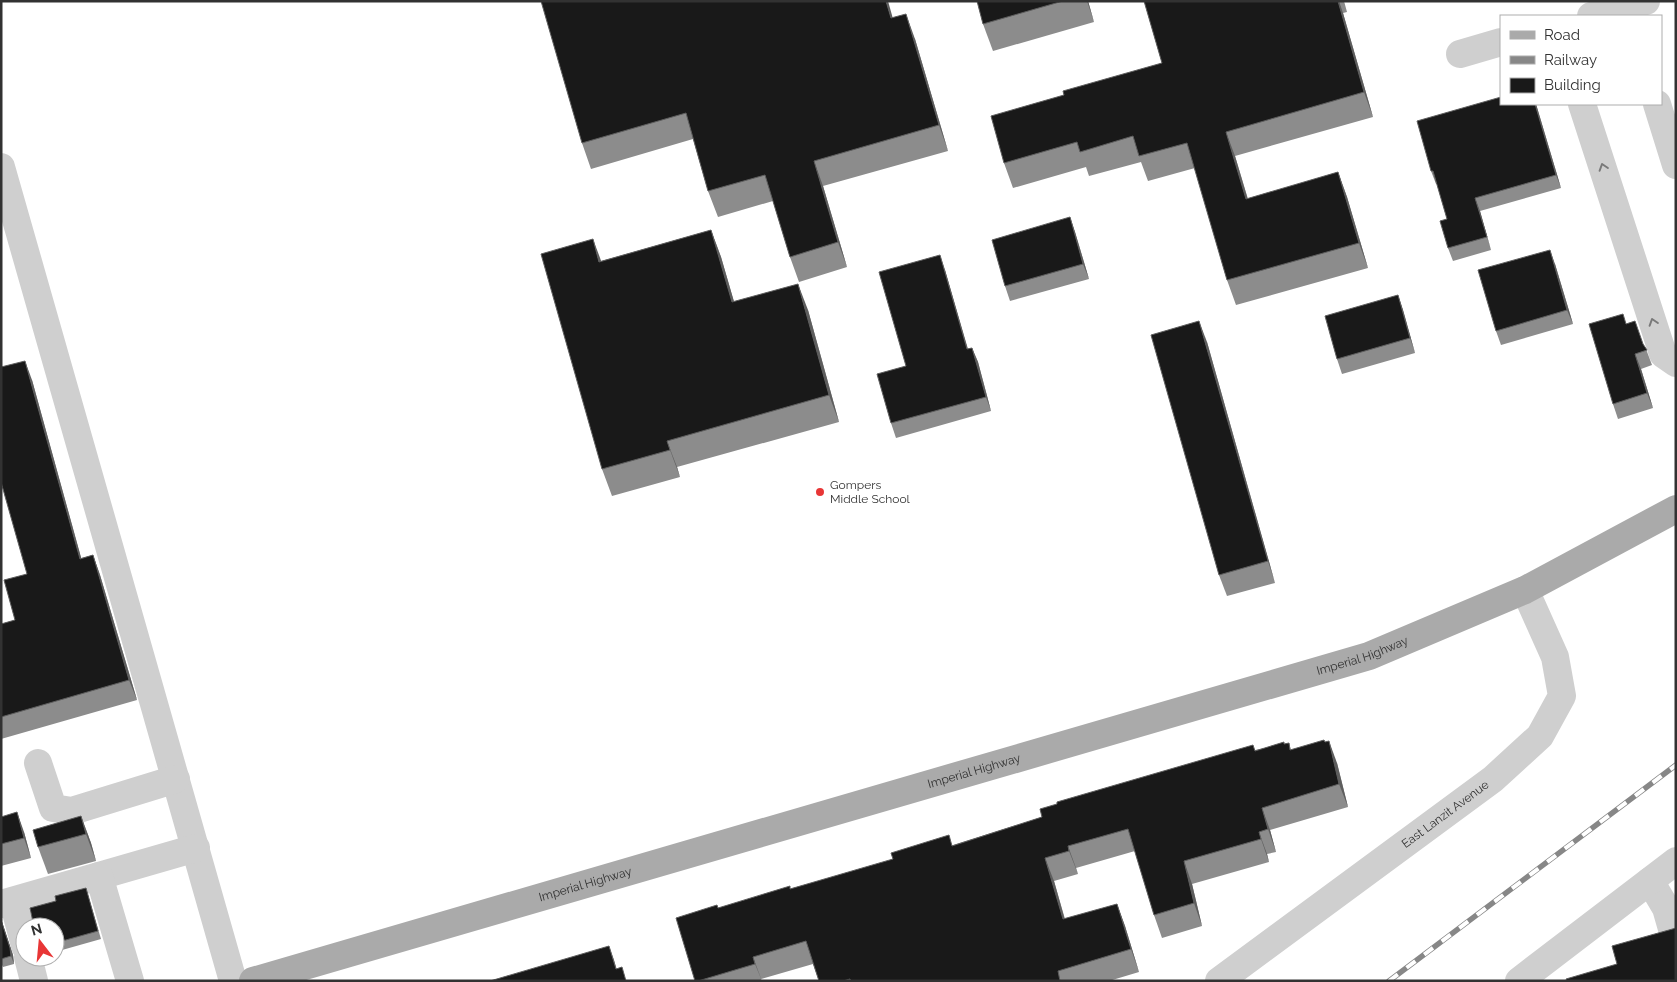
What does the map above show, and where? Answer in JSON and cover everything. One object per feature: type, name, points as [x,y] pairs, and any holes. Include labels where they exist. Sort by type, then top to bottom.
[{"type":"main road","name":"Imperial Highway","points":[[253,981],[1369,656],[1525,590],[1676,509]]},
{"type":"street","points":[[1596,15],[1635,8]]},
{"type":"street","points":[[1460,54],[1500,42]]},
{"type":"street","points":[[1582,105],[1663,354],[1676,363]]},
{"type":"street","points":[[1657,105],[1676,166]]},
{"type":"street","points":[[1,167],[233,981]]},
{"type":"street","name":"East Lanzit Avenue","points":[[1219,981],[1493,779],[1540,736],[1562,696],[1555,657],[1525,590]]},
{"type":"street","points":[[38,763],[53,808],[72,811],[176,779]]},
{"type":"street","points":[[15,922],[7,902],[196,848]]},
{"type":"street","points":[[1519,981],[1548,971],[1650,881],[1676,861]]},
{"type":"street","points":[[99,876],[130,981]]},
{"type":"street","points":[[1650,881],[1666,908],[1676,943]]},
{"type":"street","points":[[30,967],[34,981]]},
{"type":"building","points":[[541,1],[886,1],[891,18],[906,14],[939,125],[814,161],[838,242],[790,257],[765,175],[708,191],[686,113],[582,143]]},
{"type":"building","points":[[977,1],[1063,1],[983,24]]},
{"type":"building","points":[[1144,1],[1338,1],[1364,92],[1226,132],[1246,199],[1338,172],[1359,243],[1227,280],[1187,143],[1139,156],[1133,136],[1080,152],[1077,142],[1004,163],[991,116],[1064,95],[1063,91],[1162,63]]},
{"type":"building","points":[[1500,97],[1500,105],[1535,105],[1556,175],[1475,198],[1487,237],[1448,248],[1440,221],[1447,219],[1417,121]]},
{"type":"building","points":[[1070,217],[1083,264],[1005,286],[992,240]]},
{"type":"building","points":[[711,230],[732,302],[798,284],[829,395],[667,441],[670,450],[602,469],[541,254],[593,239],[599,262]]},
{"type":"building","points":[[1550,250],[1567,310],[1496,331],[1478,270]]},
{"type":"building","points":[[940,255],[967,349],[972,348],[986,397],[891,423],[877,374],[906,366],[879,272]]},
{"type":"building","points":[[1398,295],[1410,338],[1337,359],[1325,316]]},
{"type":"building","points":[[1623,314],[1626,324],[1635,321],[1647,350],[1635,354],[1647,393],[1613,404],[1589,324]]},
{"type":"building","points":[[1199,321],[1268,561],[1219,575],[1151,335]]},
{"type":"building","points":[[25,361],[80,559],[93,555],[129,680],[1,717],[1,624],[15,620],[4,580],[27,574],[1,482],[1,367]]},
{"type":"building","points":[[1324,740],[1325,742],[1329,741],[1339,784],[1262,808],[1268,829],[1259,832],[1261,839],[1184,861],[1194,903],[1154,915],[1128,829],[1068,846],[1069,851],[1045,858],[1063,919],[1117,904],[1131,949],[1058,971],[1060,981],[851,981],[850,979],[843,981],[819,981],[806,941],[753,957],[755,964],[695,981],[676,918],[717,905],[718,908],[790,886],[790,889],[893,859],[891,853],[949,835],[952,846],[1042,817],[1040,809],[1057,804],[1057,802],[1253,745],[1255,751],[1284,742],[1284,744],[1289,743],[1290,750]]},
{"type":"building","points":[[17,812],[24,838],[1,844],[1,817]]},
{"type":"building","points":[[81,816],[86,834],[38,847],[33,830]]},
{"type":"building","points":[[86,888],[98,931],[65,940],[65,917],[32,917],[30,908],[56,901],[55,896]]},
{"type":"building","points":[[1,920],[11,956],[1,959]]},
{"type":"building","points":[[1676,928],[1676,981],[1567,981],[1566,979],[1617,964],[1612,946]]},
{"type":"building","points":[[609,946],[616,969],[622,967],[626,981],[490,981]]},
{"type":"railway","points":[[1389,981],[1676,765]]},
{"type":"place","name":"Gompers Middle School","points":[[820,492]]}]
